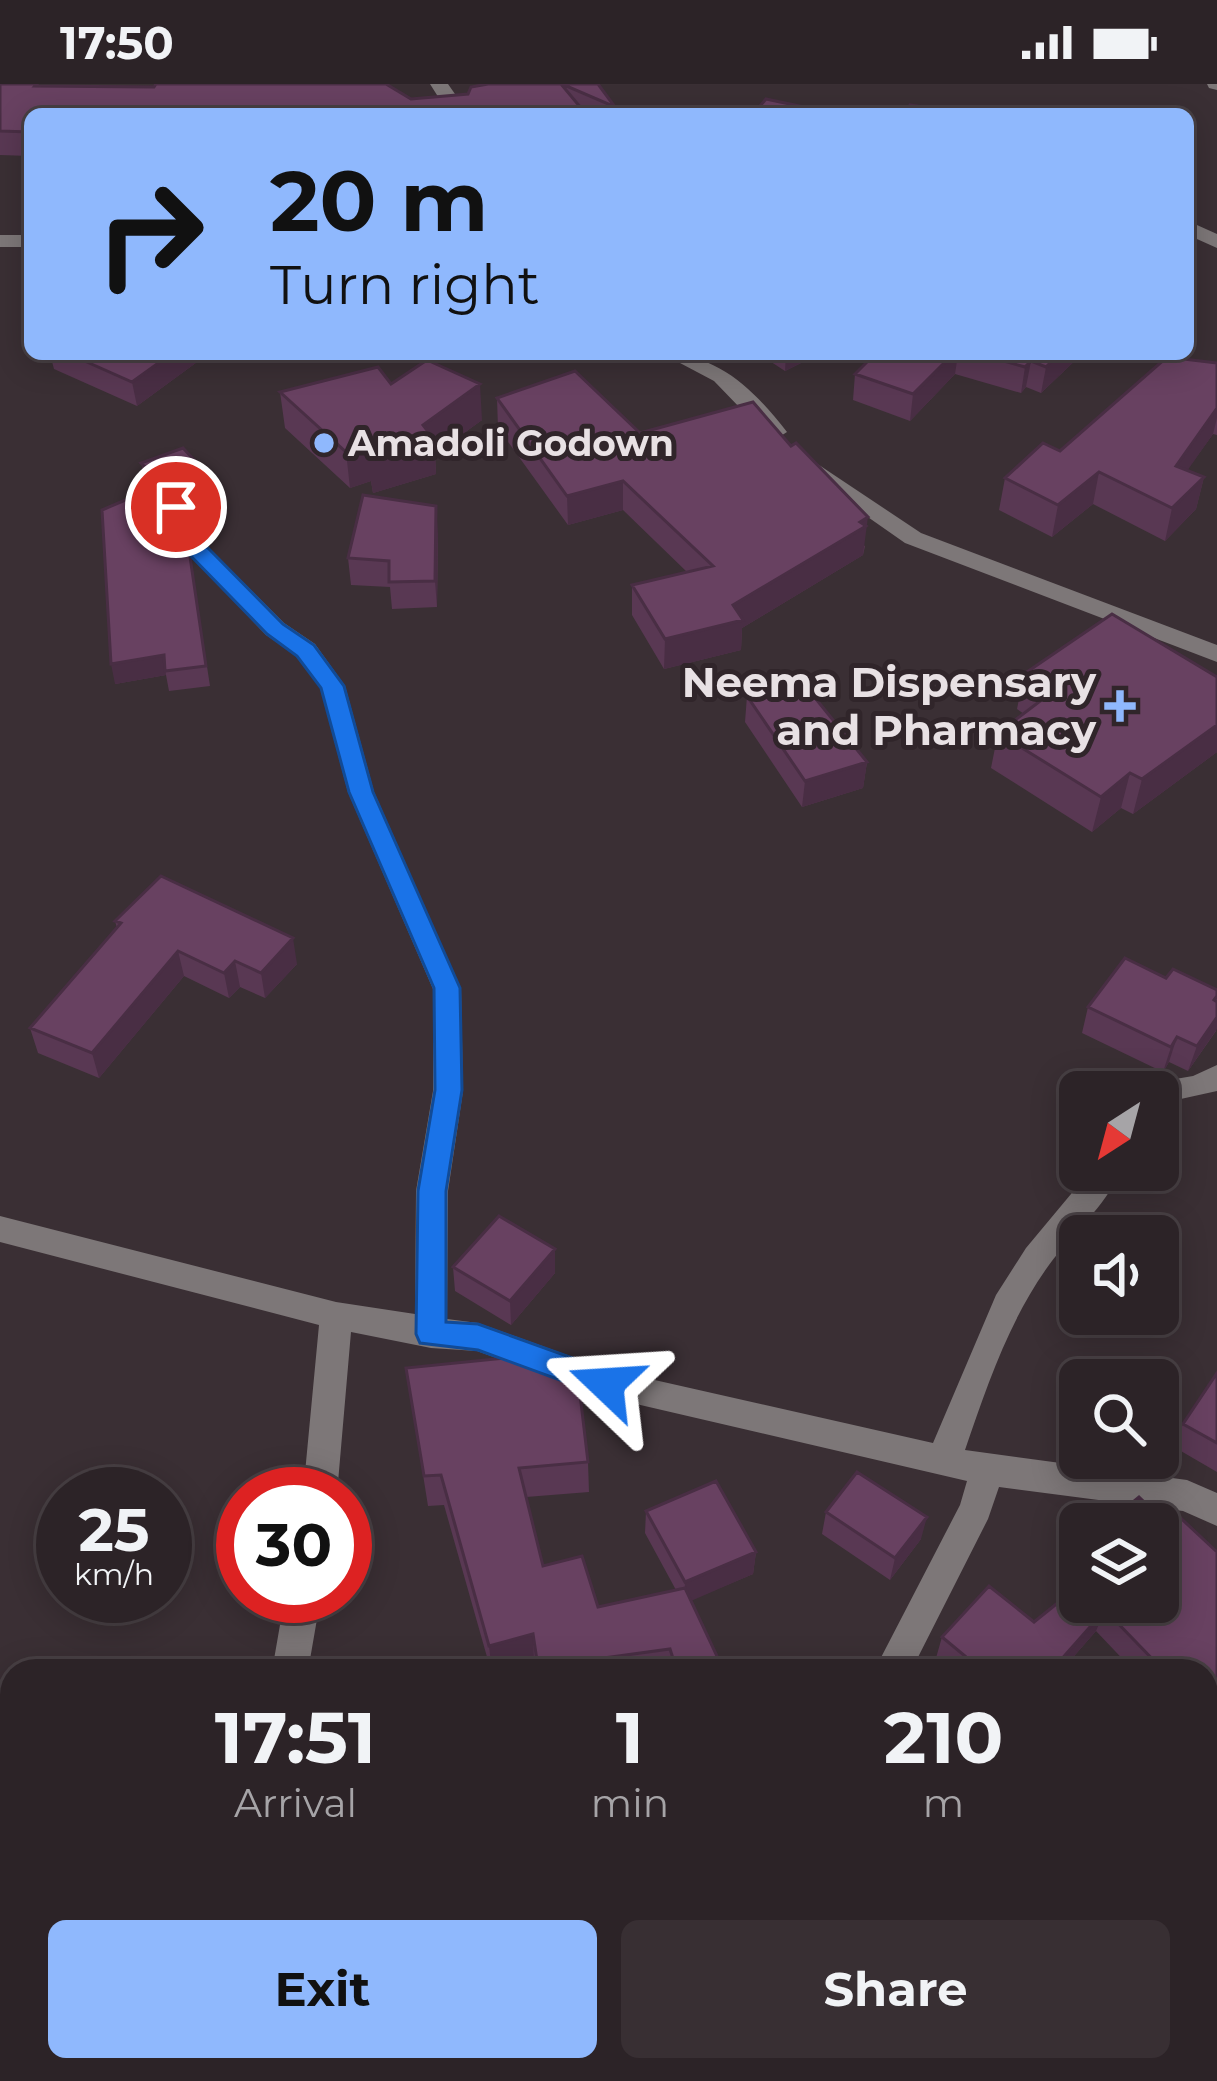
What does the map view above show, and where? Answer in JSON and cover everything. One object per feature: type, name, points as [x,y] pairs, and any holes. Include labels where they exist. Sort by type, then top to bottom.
[{"type":"street","points":[[687,360],[722,376],[812,468],[913,538],[1217,654]]},
{"type":"street","points":[[176,507],[194,546],[275,629],[305,650],[332,686],[361,792],[447,988],[448,1090],[432,1191],[431,1334]]},
{"type":"street","points":[[1179,1089],[1198,1087],[1217,1077]]},
{"type":"street","points":[[944,1460],[1005,1310],[1040,1253],[1098,1191]]},
{"type":"street","points":[[0,1229],[336,1316],[431,1334],[478,1337],[606,1384],[987,1470],[1186,1496],[1217,1510]]},
{"type":"street","points":[[322,1467],[336,1316]]},
{"type":"street","points":[[898,1659],[961,1540],[987,1470]]},
{"type":"street","points":[[292,1659],[298,1623]]},
{"type":"building","points":[[0,84],[386,84],[411,99],[468,94],[471,87],[488,84],[561,84],[581,108],[24,108],[24,132],[0,131]]},
{"type":"building","points":[[562,84],[598,84],[615,107]]},
{"type":"building","points":[[766,99],[804,107],[803,108],[758,108]]},
{"type":"building","points":[[82,360],[163,360],[132,382]]},
{"type":"building","points":[[427,360],[480,384],[423,425],[433,438],[369,457],[372,443],[346,452],[280,392],[378,367],[391,384]]},
{"type":"building","points":[[869,360],[947,360],[913,394],[855,374]]},
{"type":"building","points":[[1000,360],[1053,360],[1046,367],[1031,361],[1025,367]]},
{"type":"building","points":[[1164,360],[1217,363],[1217,408],[1176,466],[1204,477],[1172,508],[1099,472],[1058,505],[1005,478],[1043,443],[1060,451]]},
{"type":"building","points":[[575,371],[640,433],[753,402],[791,446],[796,443],[868,517],[860,522],[866,526],[733,605],[743,620],[665,639],[632,585],[713,566],[623,481],[567,496],[497,398]]},
{"type":"building","points":[[183,448],[211,478],[190,485],[169,470],[156,478],[141,463]]},
{"type":"building","points":[[156,487],[188,543],[206,666],[165,671],[164,655],[111,664],[102,510]]},
{"type":"building","points":[[363,495],[436,506],[435,581],[389,582],[389,561],[348,558]]},
{"type":"building","points":[[1112,614],[1217,677],[1217,725],[1142,779],[1130,773],[1101,797],[998,733],[1052,692],[1024,674]]},
{"type":"building","points":[[799,678],[867,762],[805,781],[747,696]]},
{"type":"building","points":[[161,876],[293,938],[261,973],[235,961],[224,973],[178,951],[92,1053],[30,1028],[121,923],[115,921]]},
{"type":"building","points":[[1125,958],[1166,978],[1173,969],[1217,990],[1217,1017],[1197,1046],[1177,1037],[1171,1047],[1088,1007]]},
{"type":"building","points":[[499,1216],[555,1249],[510,1301],[453,1267]]},
{"type":"building","points":[[556,1353],[576,1360],[588,1462],[519,1468],[543,1566],[582,1556],[598,1607],[685,1588],[718,1659],[673,1659],[670,1649],[597,1659],[537,1659],[533,1634],[489,1646],[441,1475],[424,1476],[406,1368]]},
{"type":"building","points":[[1217,1373],[1217,1443],[1183,1424]]},
{"type":"building","points":[[857,1472],[927,1517],[895,1558],[826,1512]]},
{"type":"building","points":[[716,1481],[756,1552],[685,1582],[646,1511]]},
{"type":"building","points":[[1179,1517],[1217,1552],[1217,1659],[1152,1659],[1118,1623],[1179,1623]]},
{"type":"building","points":[[989,1586],[1034,1622],[1059,1602],[1059,1623],[1093,1623],[1062,1659],[963,1659],[965,1656],[942,1637]]},
{"type":"place","name":"Amadoli Godown","points":[[324,443]]},
{"type":"place","name":"Neema Dispensary and Pharmacy","points":[[1120,706]]},
{"type":"route","points":[[176,507],[194,546],[275,629],[305,650],[332,686],[361,792],[407,906],[447,988],[448,1090],[432,1191],[431,1334],[478,1337],[606,1384]]}]
